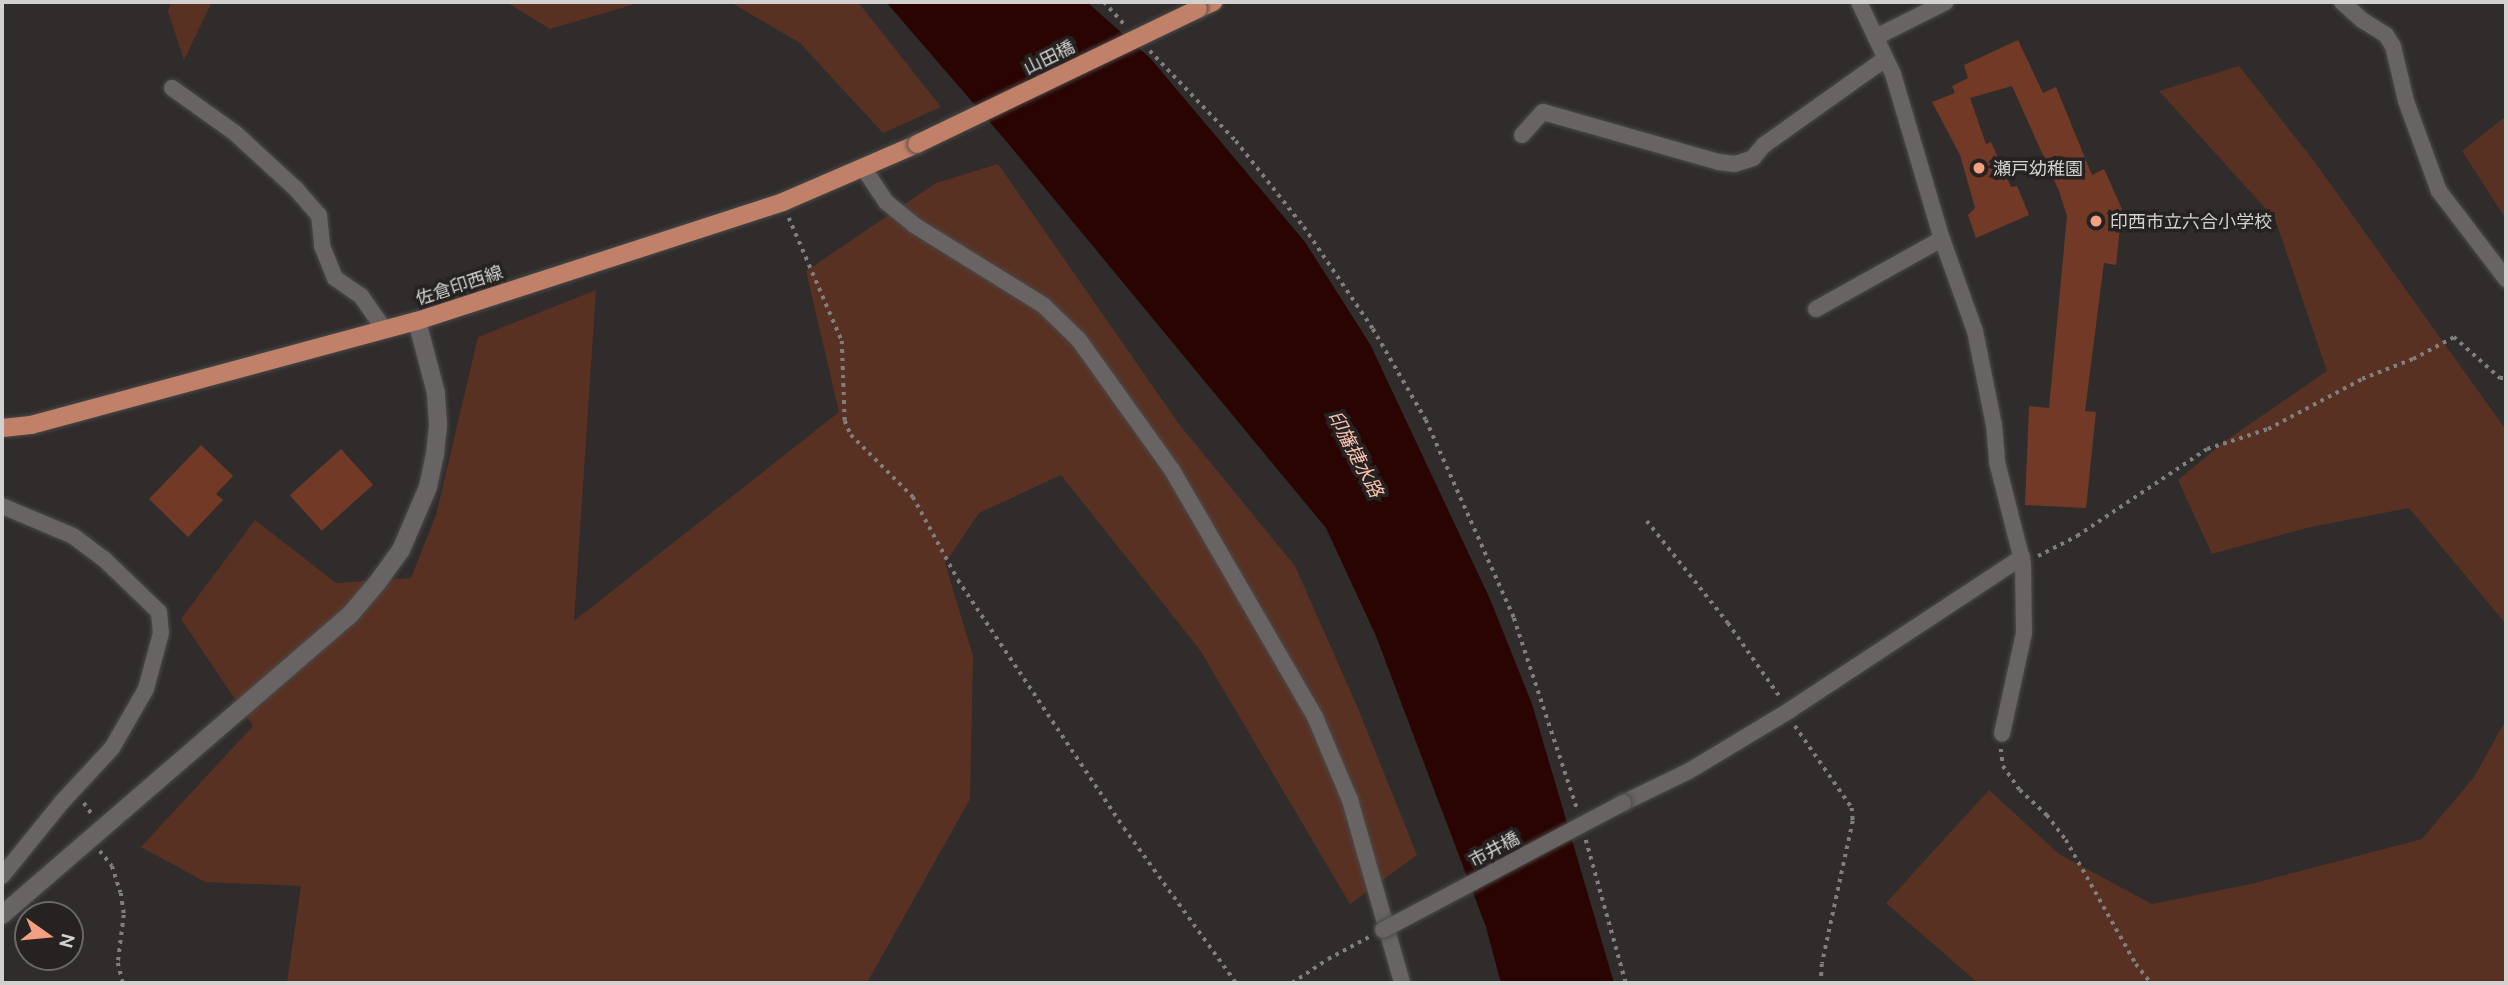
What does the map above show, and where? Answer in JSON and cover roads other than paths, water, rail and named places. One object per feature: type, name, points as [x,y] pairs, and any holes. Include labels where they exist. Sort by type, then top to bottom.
[{"type":"main road","name":"山田橋","points":[[918,144],[1205,5]]},
{"type":"main road","name":"佐倉印西線","points":[[2,428],[31,425],[417,321],[783,202],[918,144]]},
{"type":"street","points":[[1859,2],[1893,75],[1942,239],[1978,344],[1994,425],[1997,462],[2022,561],[2024,633],[2002,734]]},
{"type":"street","points":[[1876,37],[1946,2]]},
{"type":"street","points":[[2342,2],[2362,20],[2386,35],[2393,46],[2406,101],[2438,191],[2506,279]]},
{"type":"street","points":[[1522,135],[1543,112],[1719,163],[1735,164],[1753,158],[1764,145],[1885,59]]},
{"type":"street","points":[[172,88],[236,133],[296,189],[319,215],[323,246],[335,278],[361,296],[384,329]]},
{"type":"street","points":[[864,169],[886,201],[915,225],[1043,306],[1079,340],[1172,470],[1315,717],[1350,800],[1402,983]]},
{"type":"street","points":[[1816,309],[1942,239]]},
{"type":"street","points":[[2,915],[349,616],[401,550],[428,487],[438,424],[436,393],[417,321]]},
{"type":"street","points":[[2,506],[32,516],[73,536],[104,559],[159,612],[160,634],[146,689],[112,748],[2,876]]},
{"type":"street","name":"市井橋","points":[[1383,930],[1689,771],[1788,712],[2022,561]]},
{"type":"water","name":"印旛捷水路","points":[[886,2],[1087,2],[1151,59],[1305,242],[1370,344],[1490,599],[1532,704],[1614,983],[1501,983],[1486,927],[1376,636],[1326,528],[1006,141]]},
{"type":"place","name":"瀬戸幼稚園","points":[[1979,168]]},
{"type":"place","name":"印西市立六合小学校","points":[[2096,221]]}]
